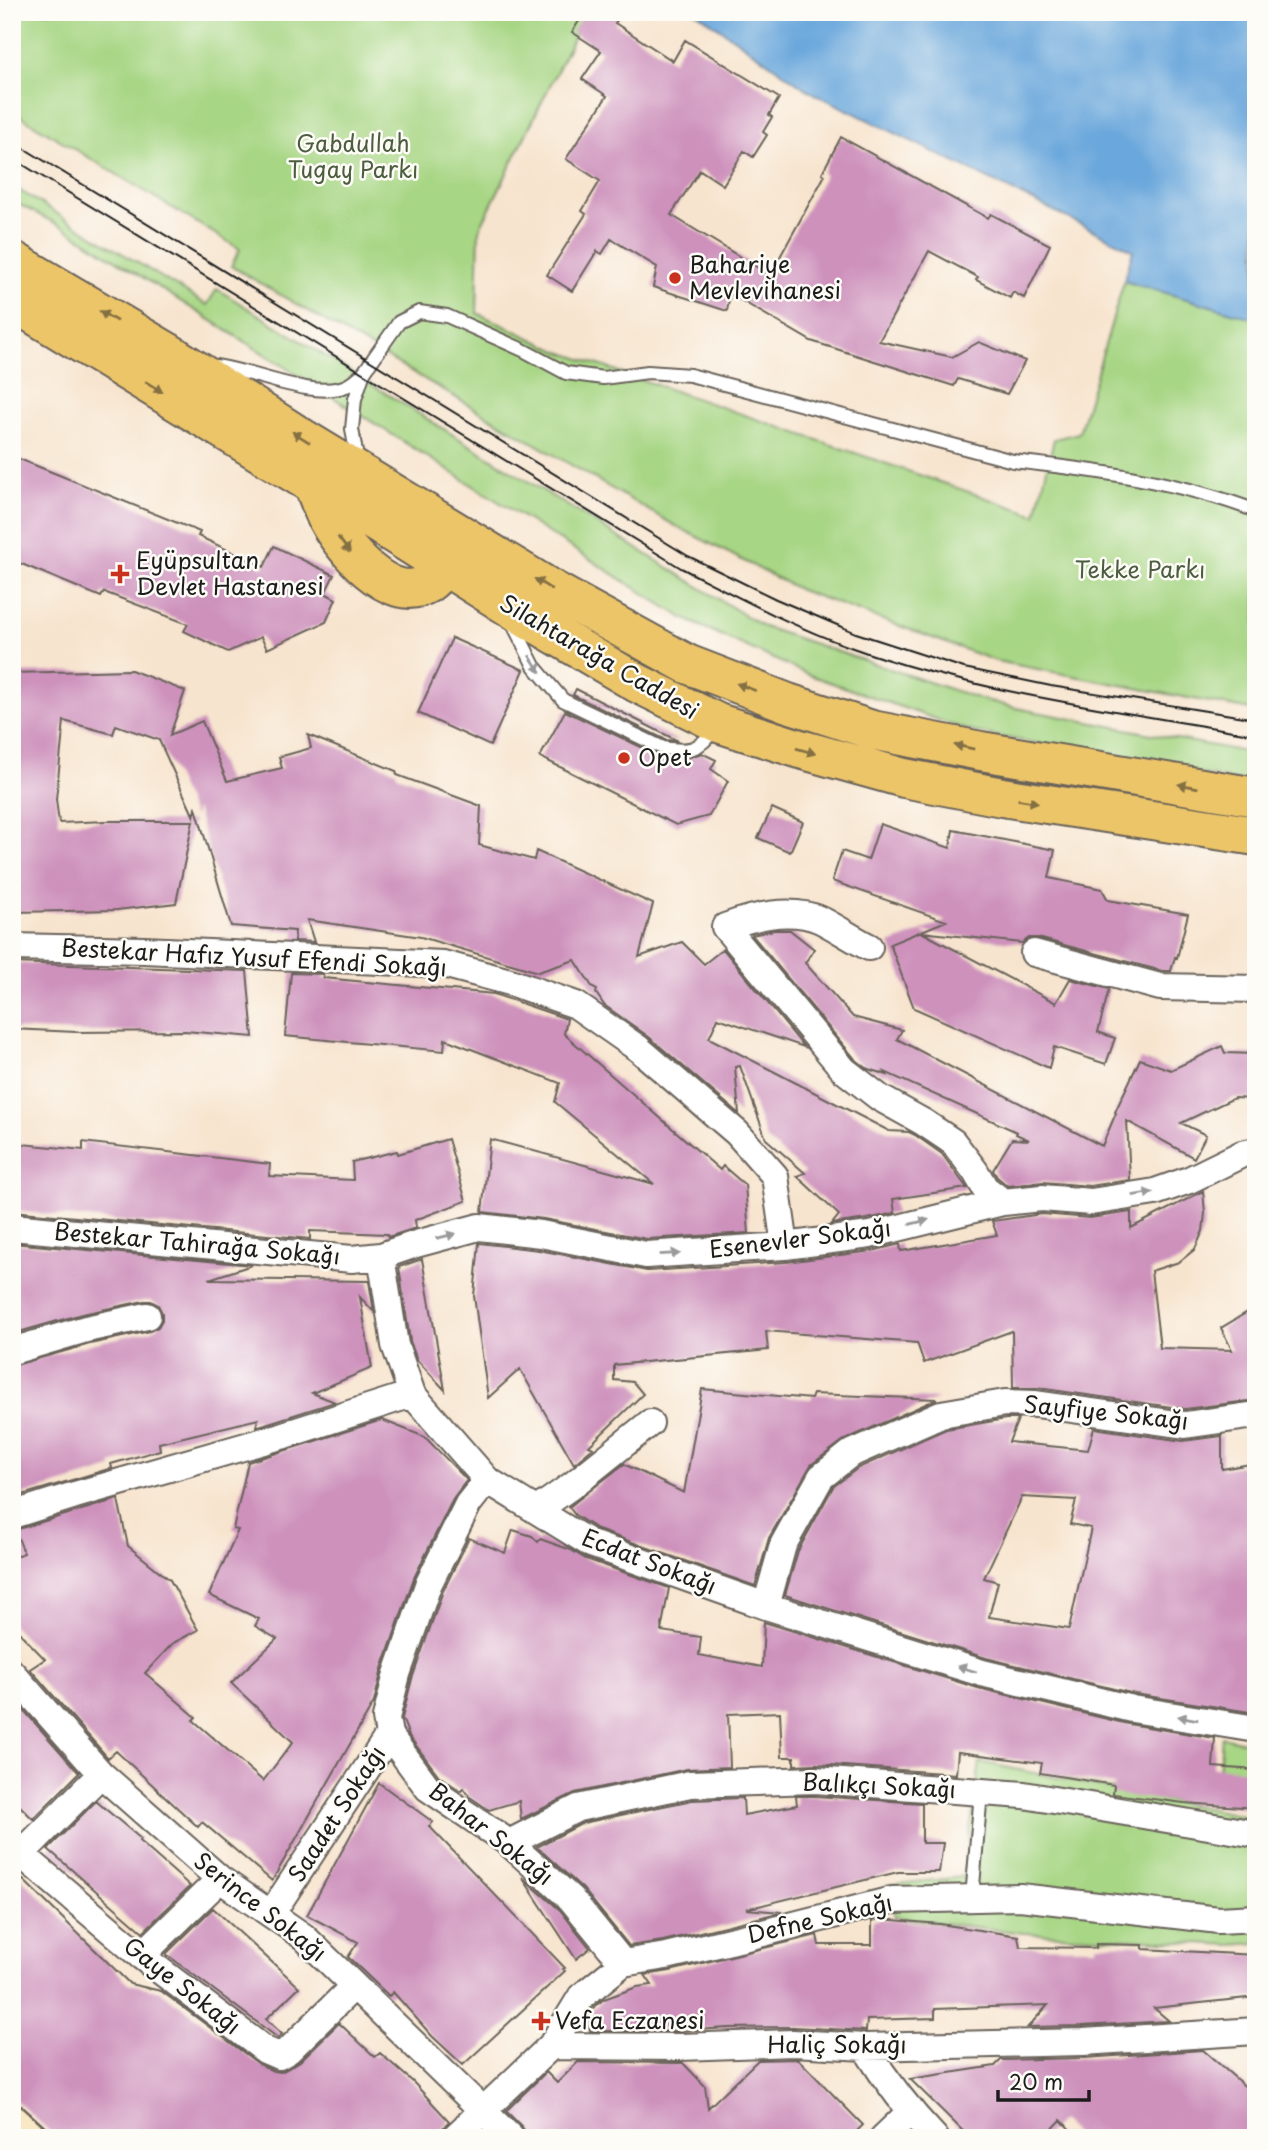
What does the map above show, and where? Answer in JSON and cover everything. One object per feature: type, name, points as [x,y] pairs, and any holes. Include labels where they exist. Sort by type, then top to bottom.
[{"type":"main road","name":"Silahtarağa Caddesi","points":[[12,260],[185,363],[554,591],[675,658],[788,703],[872,730],[1256,797]]},
{"type":"main road","points":[[12,301],[313,485],[327,519],[340,539],[353,556],[377,577],[407,588],[421,587],[439,574],[444,565],[452,547],[452,528]]},
{"type":"main road","name":"Silahtarağa Caddesi","points":[[444,565],[636,683],[718,723],[800,750],[904,778],[1002,797],[1256,836]]},
{"type":"main road","points":[[12,2124],[27,2138]]},
{"type":"street","points":[[869,947],[819,919],[788,913],[748,918],[725,927],[844,1070],[880,1098],[953,1142],[985,1188],[1003,1202]]},
{"type":"street","name":"Bestekar Hafız Yusuf Efendi Sokağı","points":[[12,947],[443,964],[510,982],[576,1005],[639,1049],[737,1133],[775,1176],[785,1247]]},
{"type":"street","points":[[1034,953],[1160,987],[1256,989]]},
{"type":"street","name":"Esenevler Sokağı","points":[[381,1256],[479,1227],[541,1234],[646,1255],[785,1247],[870,1235],[1003,1202],[1042,1198],[1091,1202],[1155,1192],[1189,1180],[1242,1154],[1256,1151]]},
{"type":"street","name":"Bestekar Tahirağa Sokağı","points":[[12,1227],[352,1259],[381,1256]]},
{"type":"street","points":[[12,1515],[281,1436],[412,1394],[395,1345],[381,1256]]},
{"type":"street","points":[[12,1352],[86,1329],[148,1317]]},
{"type":"street","name":"Ecdat Sokağı","points":[[412,1394],[487,1480],[591,1544],[766,1606],[982,1673],[1132,1709],[1256,1729]]},
{"type":"street","name":"Sayfiye Sokağı","points":[[766,1606],[783,1545],[821,1477],[850,1454],[942,1414],[1004,1403],[1036,1404],[1185,1425],[1256,1415]]},
{"type":"street","points":[[537,1510],[650,1423]]},
{"type":"street","name":"Saadet Sokağı","points":[[271,1914],[389,1735],[386,1718],[397,1674],[428,1585],[468,1504],[487,1480]]},
{"type":"street","name":"Serince Sokağı","points":[[12,1673],[101,1774],[220,1879],[304,1937],[511,2138]]},
{"type":"street","name":"Bahar Sokağı","points":[[389,1735],[428,1788],[509,1843],[571,1899],[623,1963]]},
{"type":"street","points":[[17,1848],[101,1774]]},
{"type":"street","name":"Balıkçı Sokağı","points":[[509,1843],[578,1808],[690,1784],[815,1780],[1024,1795],[1256,1834]]},
{"type":"street","name":"Gaye Sokağı","points":[[17,1848],[141,1956],[265,2050],[279,2056],[289,2050],[354,1986]]},
{"type":"street","points":[[141,1956],[220,1879]]},
{"type":"street","name":"Defne Sokağı","points":[[551,2046],[581,1997],[623,1963],[739,1939],[892,1900],[1020,1897],[1219,1920],[1256,1918]]},
{"type":"street","name":"Haliç Sokağı","points":[[551,2046],[680,2047],[793,2043],[865,2047],[1083,2042],[1256,2031]]},
{"type":"street","points":[[454,2138],[551,2046]]},
{"type":"street","points":[[865,2047],[890,2087],[935,2138]]},
{"type":"street","points":[[883,2138],[910,2112]]},
{"type":"lane","points":[[359,472],[352,429],[355,399],[364,373],[399,322],[419,312],[447,316],[523,350],[566,373],[603,378],[648,372],[690,375],[1013,461],[1142,479],[1228,500],[1256,511]]},
{"type":"lane","points":[[185,363],[224,367],[309,390],[347,386],[364,373]]},
{"type":"lane","points":[[504,603],[534,666],[563,700],[663,748],[680,751],[690,750],[707,740],[718,723]]},
{"type":"lane","points":[[972,1898],[981,1792]]},
{"type":"green space","name":"Gabdullah Tugay Parkı","points":[[12,12],[586,12],[479,230],[477,313],[558,351],[1036,515],[1054,439],[1079,433],[1124,281],[1256,319],[1256,711],[996,661],[800,590],[674,525],[231,266],[240,249],[12,111]]},
{"type":"green space","points":[[12,186],[207,305],[217,289],[764,627],[977,698],[1016,708],[1256,754],[1256,784],[970,731],[809,675],[683,618],[63,227],[12,201]]},
{"type":"green space","points":[[1222,1737],[1256,1744],[1256,1943],[1231,1945],[1024,1933],[895,1917],[887,1885],[963,1877],[980,1762],[1254,1818],[1255,1787],[1218,1783]]},
{"type":"water","points":[[696,12],[1256,12],[1256,319],[1124,281],[1133,250],[809,91]]},
{"type":"building","points":[[585,12],[623,12],[615,23],[673,61],[685,40],[779,98],[763,132],[767,135],[753,157],[744,151],[723,185],[700,170],[671,215],[770,275],[825,175],[822,173],[841,137],[988,218],[991,214],[1050,245],[1024,298],[1013,292],[1010,298],[976,280],[978,277],[929,251],[879,341],[952,357],[979,342],[1025,361],[1007,394],[958,379],[954,386],[811,341],[730,294],[727,311],[653,287],[657,267],[611,239],[602,254],[597,251],[572,291],[547,275],[586,214],[582,211],[600,181],[566,159],[607,96],[582,79],[601,51],[572,32]]},
{"type":"building","points":[[12,456],[200,532],[198,536],[264,567],[274,546],[334,575],[325,593],[336,599],[326,622],[267,649],[261,637],[228,652],[184,631],[188,624],[104,592],[101,597],[12,560]]},
{"type":"building","points":[[452,638],[524,670],[490,746],[418,713]]},
{"type":"building","points":[[131,670],[185,691],[170,735],[202,721],[227,781],[282,768],[279,757],[311,748],[308,735],[396,771],[397,775],[481,806],[479,845],[534,860],[536,851],[653,904],[639,957],[682,942],[704,964],[723,949],[804,1047],[718,1018],[709,1038],[889,1131],[915,1135],[942,1154],[967,1188],[893,1199],[895,1213],[832,1224],[839,1215],[797,1176],[805,1173],[766,1139],[740,1066],[735,1067],[739,1114],[649,1037],[604,1005],[596,993],[597,990],[575,960],[538,972],[421,937],[307,920],[314,942],[294,941],[295,931],[231,926],[196,808],[194,817],[159,740],[116,725],[113,734],[64,721],[56,799],[59,823],[193,821],[176,903],[117,910],[14,912],[12,673]]},
{"type":"building","points":[[576,689],[678,741],[666,740],[573,695]]},
{"type":"building","points":[[565,711],[660,756],[687,758],[702,753],[716,760],[711,769],[728,781],[709,816],[676,825],[540,757]]},
{"type":"building","points":[[772,808],[803,822],[790,852],[758,838]]},
{"type":"building","points":[[880,824],[950,848],[953,830],[1055,850],[1049,878],[1102,889],[1108,900],[1188,914],[1171,971],[1162,971],[1038,938],[1029,938],[1022,943],[921,932],[1056,1003],[1070,979],[1109,989],[1098,1032],[1115,1038],[1106,1064],[1054,1047],[1049,1068],[914,1008],[890,944],[946,921],[832,881],[842,851],[868,860]]},
{"type":"building","points":[[790,930],[814,949],[805,963],[853,1017],[902,1030],[897,1039],[1102,1146],[1140,1059],[1171,1070],[1222,1046],[1225,1053],[1256,1054],[1256,1099],[1234,1098],[1181,1123],[1206,1135],[1194,1158],[1127,1121],[1130,1180],[1090,1186],[1043,1182],[1008,1186],[993,1170],[1012,1139],[1029,1140],[1016,1134],[1017,1132],[885,1072],[887,1075],[868,1069],[855,1059],[752,935]]},
{"type":"building","points":[[12,963],[247,971],[253,1037],[185,1031],[76,1032],[12,1029]]},
{"type":"building","points":[[291,973],[323,974],[324,978],[494,994],[567,1019],[564,1034],[720,1170],[723,1166],[745,1185],[749,1233],[647,1239],[544,1219],[482,1212],[490,1139],[654,1184],[555,1102],[560,1083],[445,1039],[444,1051],[285,1036]]},
{"type":"building","points":[[448,1139],[466,1201],[415,1220],[416,1228],[388,1237],[387,1234],[310,1231],[310,1239],[12,1211],[12,1143],[83,1150],[83,1142],[270,1164],[269,1176],[353,1180],[352,1162],[397,1151],[398,1154]]},
{"type":"building","points":[[1203,1191],[1203,1231],[1195,1249],[1179,1262],[1151,1271],[1160,1348],[1232,1350],[1221,1328],[1256,1307],[1256,1400],[1185,1409],[1038,1388],[1013,1388],[1012,1331],[924,1363],[917,1343],[766,1331],[768,1350],[614,1365],[614,1380],[633,1382],[643,1394],[589,1446],[593,1448],[574,1464],[520,1369],[488,1398],[474,1296],[479,1243],[539,1250],[647,1271],[786,1262],[872,1251],[900,1244],[901,1251],[997,1235],[992,1221],[1042,1214],[1090,1218],[1131,1212],[1131,1228]]},
{"type":"building","points":[[12,1243],[252,1265],[209,1279],[369,1281],[374,1312],[360,1297],[372,1368],[312,1393],[335,1402],[256,1427],[258,1419],[159,1443],[160,1450],[111,1464],[112,1468],[12,1498],[12,1366],[90,1344],[150,1331],[158,1327],[162,1313],[158,1305],[144,1301],[82,1314],[12,1334]]},
{"type":"building","points":[[422,1259],[445,1390],[417,1360],[410,1341],[399,1267]]},
{"type":"building","points":[[702,1389],[811,1399],[813,1394],[937,1399],[844,1440],[811,1465],[769,1538],[755,1586],[598,1530],[575,1515],[569,1507],[624,1464],[684,1493]]},
{"type":"building","points":[[1018,1419],[1009,1442],[1088,1450],[1094,1428],[1183,1441],[1222,1436],[1222,1469],[1256,1463],[1256,1713],[1135,1694],[986,1658],[785,1595],[798,1551],[833,1487],[858,1468],[946,1429]],"holes":[[[1022,1497],[1076,1500],[1070,1524],[1091,1528],[1069,1629],[989,1617],[998,1582],[984,1578]]]},
{"type":"building","points":[[382,1420],[425,1437],[467,1480],[454,1497],[414,1578],[382,1669],[374,1702],[272,1881],[202,1822],[198,1827],[116,1751],[108,1758],[30,1669],[45,1659],[12,1625],[12,1558],[24,1553],[15,1530],[118,1499],[128,1546],[170,1580],[198,1630],[173,1643],[145,1673],[196,1717],[193,1720],[263,1781],[293,1742],[231,1683],[277,1639],[255,1626],[259,1619],[209,1595],[238,1530],[233,1529],[248,1462]]},
{"type":"building","points":[[513,1530],[532,1536],[538,1542],[540,1539],[571,1550],[586,1559],[669,1588],[661,1631],[701,1637],[699,1655],[762,1667],[764,1622],[978,1688],[1128,1724],[1215,1738],[1213,1767],[1256,1770],[1256,1808],[1113,1794],[1114,1785],[1040,1773],[1042,1763],[958,1752],[956,1774],[816,1764],[794,1765],[794,1757],[782,1757],[780,1712],[728,1714],[730,1767],[687,1769],[575,1793],[521,1819],[519,1801],[489,1810],[470,1797],[464,1788],[461,1791],[439,1776],[409,1736],[402,1718],[412,1679],[443,1591],[469,1538],[505,1553]]},
{"type":"building","points":[[12,1697],[79,1773],[33,1819],[12,1798]]},
{"type":"building","points":[[379,1783],[433,1822],[429,1826],[565,1968],[565,1971],[463,2065],[432,2036],[393,1992],[389,1996],[348,1957],[358,1942],[307,1915]]},
{"type":"building","points":[[796,1796],[922,1803],[922,1843],[943,1843],[939,1872],[898,1872],[746,1909],[782,1912],[663,1941],[629,1946],[583,1889],[537,1847],[583,1823],[692,1800],[743,1798],[744,1815],[797,1805]]},
{"type":"building","points":[[96,1801],[190,1886],[143,1932],[48,1849]]},
{"type":"building","points":[[12,1869],[130,1984],[161,1991],[259,2064],[273,2071],[281,2072],[300,2061],[339,2023],[375,2057],[380,2053],[413,2082],[449,2121],[439,2133],[439,2138],[57,2138],[12,2097]]},
{"type":"building","points":[[522,1877],[560,1910],[590,1948],[576,1959]]},
{"type":"building","points":[[213,1908],[299,1987],[266,2019],[282,2034],[278,2038],[166,1954]]},
{"type":"building","points":[[880,1919],[940,1924],[1018,1936],[1020,1947],[1096,1948],[1096,1944],[1143,1945],[1143,1949],[1256,1955],[1256,1997],[1154,2008],[1169,2021],[1082,2026],[1028,2027],[1048,2005],[935,2009],[935,2018],[867,2020],[866,2031],[793,2027],[590,2031],[588,2016],[593,2008],[604,1999],[637,1987],[652,1985],[645,1975],[817,1935],[819,1945],[872,1945],[872,1921]]},
{"type":"building","points":[[1203,2050],[1256,2096],[1256,2138],[1078,2138],[1061,2120],[1044,2138],[970,2138],[910,2079],[995,2066],[1001,2060],[1084,2058]]},
{"type":"building","points":[[798,2059],[863,2125],[850,2138],[529,2138],[506,2111],[546,2072],[557,2083],[578,2062],[683,2063],[705,2086],[708,2108],[758,2060]]},
{"type":"tram line","points":[[12,141],[688,556],[776,599],[856,633],[964,668],[1051,686],[1256,719]]},
{"type":"tram line","points":[[12,158],[681,568],[785,620],[850,647],[949,677],[1051,700],[1256,735]]},
{"type":"place","name":"Bahariye Mevlevihanesi","points":[[675,278]]},
{"type":"place","name":"Eyüpsultan Devlet Hastanesi","points":[[120,574]]},
{"type":"place","name":"Opet","points":[[624,758]]},
{"type":"place","name":"Vefa Eczanesi","points":[[541,2021]]},
{"type":"park label","name":"Tekke Parkı","points":[[1140,570]]}]
